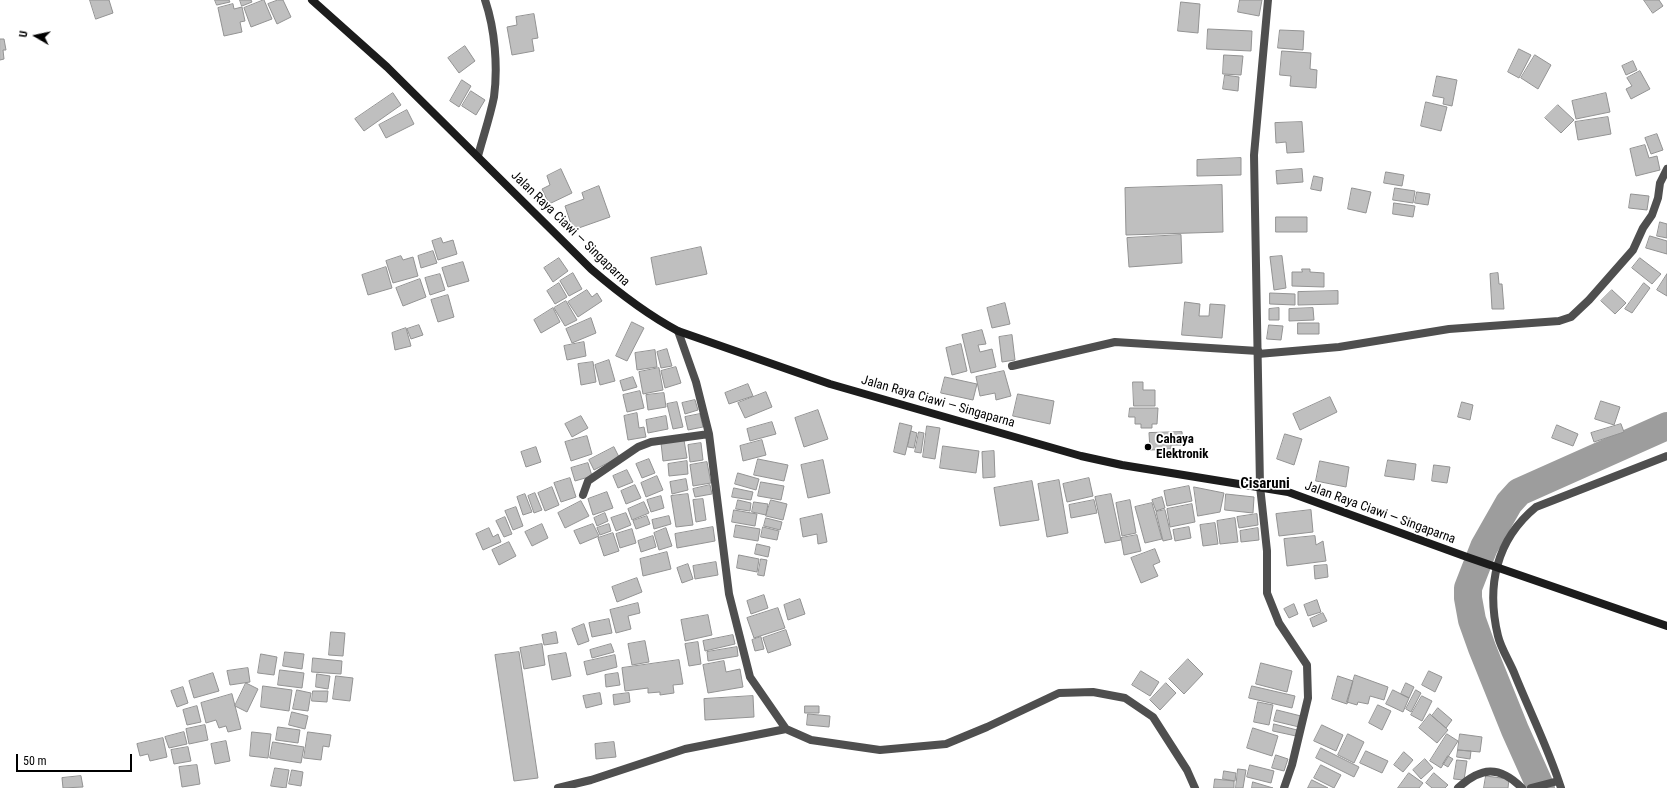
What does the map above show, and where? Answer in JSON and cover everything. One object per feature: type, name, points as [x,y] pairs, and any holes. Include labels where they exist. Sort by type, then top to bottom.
[{"type":"main road","name":"Jalan Raya Ciawi — Singaparna","points":[[312,0],[387,67],[591,269],[627,300],[657,320],[678,331],[830,384],[1081,456],[1288,492],[1467,557],[1667,626]]},
{"type":"street","points":[[478,156],[494,97],[495,60],[489,11],[486,0]]},
{"type":"street","points":[[1268,0],[1254,155],[1260,486],[1267,551],[1267,593],[1279,624],[1307,665],[1308,698],[1292,764],[1284,788]]},
{"type":"street","points":[[1012,366],[1115,342],[1258,353],[1339,347],[1449,329],[1559,321],[1571,316],[1589,300],[1633,250],[1652,215],[1658,198],[1660,183],[1667,169]]},
{"type":"street","points":[[678,331],[696,382],[709,434],[730,594],[750,677],[786,729],[811,740],[880,750],[946,744],[1059,693],[1093,692],[1125,698],[1153,717],[1187,770],[1195,788]]},
{"type":"street","points":[[583,495],[588,481],[638,448],[651,442],[709,434]]},
{"type":"street","points":[[1531,788],[1544,784],[1559,784],[1498,637],[1492,602],[1496,567],[1506,542],[1522,518],[1536,507],[1667,456]]},
{"type":"street","points":[[558,788],[591,780],[685,749],[786,729]]},
{"type":"street","points":[[1458,788],[1469,778],[1484,771],[1507,775],[1522,788]]},
{"type":"building","points":[[90,0],[109,0],[113,13],[96,19]]},
{"type":"building","points":[[215,0],[229,0],[230,2],[217,5]]},
{"type":"building","points":[[240,0],[251,0],[252,2],[242,6]]},
{"type":"building","points":[[264,0],[272,19],[251,27],[244,8]]},
{"type":"building","points":[[278,0],[283,0],[291,17],[277,24],[268,4]]},
{"type":"building","points":[[1240,0],[1262,0],[1259,16],[1238,12]]},
{"type":"building","points":[[1644,0],[1659,0],[1663,6],[1653,13]]},
{"type":"building","points":[[1181,2],[1200,4],[1198,33],[1178,31]]},
{"type":"building","points":[[233,4],[234,9],[242,7],[245,21],[240,22],[242,32],[224,36],[218,8]]},
{"type":"building","points":[[534,14],[538,38],[532,39],[534,51],[512,55],[507,27],[517,25],[516,17]]},
{"type":"building","points":[[1208,29],[1252,31],[1251,51],[1207,49]]},
{"type":"building","points":[[1280,30],[1304,31],[1303,50],[1278,48]]},
{"type":"building","points":[[0,39],[4,39],[6,50],[3,50],[4,59],[0,60]]},
{"type":"building","points":[[465,46],[475,61],[459,73],[448,58]]},
{"type":"building","points":[[1519,49],[1531,55],[1519,78],[1508,72]]},
{"type":"building","points":[[1282,51],[1311,53],[1310,69],[1317,70],[1316,88],[1290,86],[1291,76],[1280,75]]},
{"type":"building","points":[[1224,55],[1243,56],[1241,75],[1223,74]]},
{"type":"building","points":[[1535,55],[1551,65],[1538,89],[1521,78]]},
{"type":"building","points":[[1633,61],[1637,70],[1626,75],[1622,66]]},
{"type":"building","points":[[1640,71],[1650,89],[1631,99],[1626,89],[1632,86],[1627,78]]},
{"type":"building","points":[[1225,75],[1239,77],[1238,91],[1223,89]]},
{"type":"building","points":[[1437,76],[1457,80],[1452,106],[1443,104],[1444,98],[1433,96]]},
{"type":"building","points":[[462,80],[471,86],[459,107],[450,101]]},
{"type":"building","points":[[471,91],[485,100],[476,115],[462,106]]},
{"type":"building","points":[[393,93],[401,105],[364,131],[355,119]]},
{"type":"building","points":[[1606,93],[1610,112],[1576,119],[1572,101]]},
{"type":"building","points":[[1426,102],[1447,107],[1441,131],[1421,126]]},
{"type":"building","points":[[1558,105],[1574,120],[1561,133],[1545,118]]},
{"type":"building","points":[[407,110],[414,124],[386,138],[379,125]]},
{"type":"building","points":[[1608,117],[1611,134],[1578,140],[1575,122]]},
{"type":"building","points":[[1302,122],[1304,152],[1287,153],[1286,142],[1276,143],[1275,123]]},
{"type":"building","points":[[1657,134],[1663,150],[1651,154],[1645,138]]},
{"type":"building","points":[[1645,145],[1649,158],[1657,156],[1660,170],[1636,176],[1630,149]]},
{"type":"building","points":[[1241,158],[1241,175],[1197,176],[1197,160]]},
{"type":"building","points":[[561,169],[572,193],[549,204],[542,189],[550,185],[547,176]]},
{"type":"building","points":[[1302,169],[1303,182],[1277,184],[1276,171]]},
{"type":"building","points":[[1386,172],[1404,175],[1402,186],[1384,183]]},
{"type":"building","points":[[1314,176],[1323,178],[1321,191],[1311,189]]},
{"type":"building","points":[[1222,185],[1223,232],[1126,235],[1125,188]]},
{"type":"building","points":[[599,186],[610,217],[573,230],[565,206],[584,199],[582,193]]},
{"type":"building","points":[[1352,188],[1371,192],[1366,213],[1348,209]]},
{"type":"building","points":[[1395,188],[1415,191],[1413,203],[1393,200]]},
{"type":"building","points":[[1417,192],[1430,194],[1428,205],[1415,203]]},
{"type":"building","points":[[1631,194],[1649,196],[1647,210],[1629,208]]},
{"type":"building","points":[[1394,203],[1415,206],[1413,217],[1393,214]]},
{"type":"building","points":[[1276,217],[1307,217],[1307,232],[1276,232]]},
{"type":"building","points":[[1660,222],[1667,224],[1667,238],[1657,236]]},
{"type":"building","points":[[1181,235],[1182,263],[1129,267],[1127,238]]},
{"type":"building","points":[[1650,236],[1667,241],[1667,254],[1646,248]]},
{"type":"building","points":[[441,238],[443,243],[453,240],[457,254],[438,260],[432,241]]},
{"type":"building","points":[[701,247],[707,274],[656,285],[651,258]]},
{"type":"building","points":[[433,251],[437,263],[421,268],[418,256]]},
{"type":"building","points":[[401,256],[403,260],[413,257],[418,276],[393,283],[386,261]]},
{"type":"building","points":[[1282,256],[1286,288],[1274,290],[1270,257]]},
{"type":"building","points":[[559,258],[568,271],[553,282],[544,268]]},
{"type":"building","points":[[1640,258],[1661,274],[1652,284],[1632,268]]},
{"type":"building","points":[[463,262],[469,281],[448,287],[442,268]]},
{"type":"building","points":[[386,267],[392,288],[368,295],[362,275]]},
{"type":"building","points":[[1302,269],[1310,269],[1310,272],[1324,273],[1324,287],[1292,286],[1292,272],[1302,272]]},
{"type":"building","points":[[573,273],[582,289],[569,296],[560,281]]},
{"type":"building","points":[[1498,273],[1499,284],[1502,284],[1504,309],[1492,309],[1490,274]]},
{"type":"building","points":[[440,274],[445,290],[430,295],[425,278]]},
{"type":"building","points":[[1667,274],[1667,296],[1657,290]]},
{"type":"building","points":[[420,279],[426,297],[403,306],[396,288]]},
{"type":"building","points":[[559,283],[567,297],[555,304],[547,291]]},
{"type":"building","points":[[1644,283],[1650,288],[1632,313],[1625,309]]},
{"type":"building","points":[[587,290],[592,297],[597,293],[602,301],[578,317],[568,302]]},
{"type":"building","points":[[1612,290],[1626,303],[1615,314],[1601,301]]},
{"type":"building","points":[[1338,291],[1338,304],[1298,305],[1298,292]]},
{"type":"building","points":[[1270,293],[1295,294],[1295,305],[1270,304]]},
{"type":"building","points":[[448,295],[454,317],[438,322],[431,300]]},
{"type":"building","points":[[566,301],[577,320],[565,326],[554,308]]},
{"type":"building","points":[[1185,302],[1200,304],[1199,316],[1209,316],[1210,304],[1225,305],[1222,338],[1182,335]]},
{"type":"building","points":[[1005,303],[1010,324],[992,328],[987,308]]},
{"type":"building","points":[[553,308],[560,322],[541,333],[534,320]]},
{"type":"building","points":[[1279,308],[1279,320],[1269,320],[1269,309]]},
{"type":"building","points":[[1313,308],[1314,320],[1289,321],[1289,309]]},
{"type":"building","points":[[591,318],[596,333],[572,343],[566,329]]},
{"type":"building","points":[[632,322],[644,328],[627,361],[616,356]]},
{"type":"building","points":[[1298,323],[1319,323],[1319,334],[1298,334]]},
{"type":"building","points":[[419,325],[423,335],[411,339],[407,329]]},
{"type":"building","points":[[1269,325],[1283,326],[1281,340],[1267,339]]},
{"type":"building","points":[[406,328],[411,346],[395,350],[392,333]]},
{"type":"building","points":[[982,330],[986,344],[978,345],[980,352],[992,349],[996,367],[971,373],[962,335]]},
{"type":"building","points":[[1012,335],[1015,360],[1002,362],[999,337]]},
{"type":"building","points":[[584,342],[586,356],[567,360],[564,346]]},
{"type":"building","points":[[961,344],[967,371],[952,375],[946,348]]},
{"type":"building","points":[[667,349],[672,366],[661,368],[657,352]]},
{"type":"building","points":[[655,350],[657,367],[637,370],[635,353]]},
{"type":"building","points":[[609,360],[615,381],[600,385],[595,365]]},
{"type":"building","points":[[593,362],[596,382],[581,385],[578,364]]},
{"type":"building","points":[[676,367],[681,383],[665,388],[661,371]]},
{"type":"building","points":[[659,368],[663,390],[643,394],[639,372]]},
{"type":"building","points":[[1004,371],[1011,396],[996,400],[995,393],[980,396],[976,377]]},
{"type":"building","points":[[633,377],[637,387],[623,391],[620,381]]},
{"type":"building","points":[[945,377],[977,384],[973,400],[941,393]]},
{"type":"building","points":[[1133,382],[1143,382],[1143,390],[1155,390],[1155,406],[1134,406]]},
{"type":"building","points":[[748,384],[753,396],[729,404],[725,393]]},
{"type":"building","points":[[640,391],[644,408],[627,412],[623,395]]},
{"type":"building","points":[[766,392],[772,407],[745,418],[738,403]]},
{"type":"building","points":[[664,393],[666,407],[648,410],[646,395]]},
{"type":"building","points":[[1018,394],[1054,401],[1050,424],[1013,416]]},
{"type":"building","points":[[1330,397],[1337,412],[1300,430],[1293,414]]},
{"type":"building","points":[[695,400],[698,410],[685,414],[682,403]]},
{"type":"building","points":[[1601,401],[1620,407],[1614,425],[1595,419]]},
{"type":"building","points":[[677,402],[683,427],[673,429],[667,404]]},
{"type":"building","points":[[1462,402],[1473,405],[1470,420],[1458,417]]},
{"type":"building","points":[[1130,408],[1158,408],[1157,424],[1152,424],[1152,428],[1141,428],[1141,424],[1135,424],[1135,417],[1129,417]]},
{"type":"building","points":[[818,410],[828,439],[804,447],[795,418]]},
{"type":"building","points":[[637,413],[639,428],[644,427],[646,437],[628,440],[624,416]]},
{"type":"building","points":[[700,414],[703,427],[688,430],[685,417]]},
{"type":"building","points":[[581,416],[588,428],[572,437],[565,424]]},
{"type":"building","points":[[666,416],[668,429],[648,433],[646,420]]},
{"type":"building","points":[[772,422],[776,434],[750,441],[747,429]]},
{"type":"building","points":[[900,423],[912,426],[905,455],[894,452]]},
{"type":"building","points":[[1621,424],[1624,432],[1594,442],[1591,433]]},
{"type":"building","points":[[1557,425],[1578,434],[1573,446],[1552,438]]},
{"type":"building","points":[[927,426],[940,428],[935,459],[923,457]]},
{"type":"building","points":[[911,431],[917,433],[914,448],[908,447]]},
{"type":"building","points":[[919,432],[924,433],[921,453],[915,452]]},
{"type":"building","points":[[1182,432],[1183,445],[1171,445],[1171,449],[1150,450],[1149,433]]},
{"type":"building","points":[[1285,434],[1302,439],[1294,465],[1277,459]]},
{"type":"building","points":[[587,436],[592,454],[571,461],[565,442]]},
{"type":"building","points":[[684,440],[687,458],[663,461],[661,443]]},
{"type":"building","points":[[762,440],[766,455],[743,461],[740,446]]},
{"type":"building","points":[[701,443],[703,460],[690,462],[688,445]]},
{"type":"building","points":[[943,446],[979,451],[976,473],[940,468]]},
{"type":"building","points":[[536,447],[541,462],[526,467],[521,452]]},
{"type":"building","points":[[614,447],[619,457],[594,470],[589,460]]},
{"type":"building","points":[[994,451],[995,477],[983,478],[982,452]]},
{"type":"building","points":[[649,459],[655,473],[642,478],[636,464]]},
{"type":"building","points":[[758,459],[788,465],[784,481],[754,475]]},
{"type":"building","points":[[823,460],[830,493],[808,498],[801,465]]},
{"type":"building","points":[[1388,460],[1416,464],[1414,480],[1385,476]]},
{"type":"building","points":[[687,461],[688,474],[669,476],[668,464]]},
{"type":"building","points":[[1320,461],[1349,467],[1346,487],[1316,481]]},
{"type":"building","points":[[707,462],[711,483],[693,486],[690,465]]},
{"type":"building","points":[[588,463],[592,476],[575,481],[571,468]]},
{"type":"building","points":[[1434,465],[1450,467],[1447,483],[1432,481]]},
{"type":"building","points":[[627,470],[633,482],[618,488],[613,476]]},
{"type":"building","points":[[738,473],[759,479],[756,490],[735,484]]},
{"type":"building","points":[[657,476],[663,490],[646,497],[641,483]]},
{"type":"building","points":[[570,478],[576,497],[561,502],[554,483]]},
{"type":"building","points":[[1089,478],[1093,496],[1067,502],[1063,484]]},
{"type":"building","points":[[686,479],[688,490],[672,494],[670,482]]},
{"type":"building","points":[[1059,480],[1068,533],[1047,537],[1038,484]]},
{"type":"building","points":[[1032,481],[1039,520],[1000,526],[994,488]]},
{"type":"building","points":[[761,482],[784,486],[781,500],[758,496]]},
{"type":"building","points":[[635,485],[641,498],[626,504],[621,491]]},
{"type":"building","points":[[710,485],[712,494],[695,497],[693,489]]},
{"type":"building","points":[[1189,486],[1192,501],[1167,506],[1164,491]]},
{"type":"building","points":[[552,487],[559,505],[545,511],[538,493]]},
{"type":"building","points":[[1194,487],[1224,493],[1220,512],[1198,516]]},
{"type":"building","points":[[734,488],[753,492],[751,500],[732,497]]},
{"type":"building","points":[[607,492],[613,508],[593,515],[588,499]]},
{"type":"building","points":[[535,493],[542,510],[534,513],[528,496]]},
{"type":"building","points":[[525,494],[532,512],[523,515],[517,497]]},
{"type":"building","points":[[688,494],[693,525],[676,527],[671,496]]},
{"type":"building","points":[[1111,494],[1121,540],[1105,543],[1095,497]]},
{"type":"building","points":[[1226,494],[1254,497],[1253,513],[1225,510]]},
{"type":"building","points":[[661,496],[664,508],[651,512],[647,500]]},
{"type":"building","points":[[1162,497],[1165,508],[1156,511],[1152,500]]},
{"type":"building","points":[[703,499],[706,520],[696,522],[693,500]]},
{"type":"building","points":[[738,500],[751,503],[750,511],[736,509]]},
{"type":"building","points":[[771,500],[787,504],[783,520],[766,516]]},
{"type":"building","points":[[1094,500],[1097,513],[1071,518],[1069,505]]},
{"type":"building","points":[[1130,500],[1136,533],[1122,536],[1116,503]]},
{"type":"building","points":[[581,501],[589,516],[565,528],[558,513]]},
{"type":"building","points":[[644,502],[649,513],[632,520],[628,509]]},
{"type":"building","points":[[754,502],[768,504],[766,515],[752,512]]},
{"type":"building","points":[[1152,503],[1162,539],[1145,543],[1135,507]]},
{"type":"building","points":[[1192,504],[1195,522],[1170,527],[1167,509]]},
{"type":"building","points":[[516,507],[523,526],[513,530],[505,511]]},
{"type":"building","points":[[734,510],[757,514],[755,526],[732,522]]},
{"type":"building","points":[[1165,510],[1172,539],[1163,541],[1156,512]]},
{"type":"building","points":[[1311,510],[1313,532],[1279,536],[1276,514]]},
{"type":"building","points":[[605,513],[608,521],[597,526],[594,518]]},
{"type":"building","points":[[626,513],[631,525],[616,531],[611,518]]},
{"type":"building","points":[[822,514],[827,542],[818,544],[817,534],[803,537],[800,519]]},
{"type":"building","points":[[1257,514],[1258,525],[1239,528],[1237,517]]},
{"type":"building","points":[[647,516],[650,524],[636,529],[633,521]]},
{"type":"building","points":[[669,516],[671,524],[654,529],[652,520]]},
{"type":"building","points":[[505,517],[512,534],[504,537],[496,521]]},
{"type":"building","points":[[766,518],[782,522],[780,530],[764,526]]},
{"type":"building","points":[[1235,518],[1238,542],[1220,544],[1217,521]]},
{"type":"building","points":[[1215,523],[1218,544],[1203,546],[1200,525]]},
{"type":"building","points":[[542,524],[548,538],[532,546],[525,532]]},
{"type":"building","points":[[593,524],[599,536],[580,544],[574,531]]},
{"type":"building","points":[[609,524],[611,531],[600,535],[597,528]]},
{"type":"building","points":[[736,525],[760,529],[758,541],[734,537]]},
{"type":"building","points":[[713,527],[715,541],[677,548],[675,534]]},
{"type":"building","points":[[763,527],[779,531],[777,540],[761,537]]},
{"type":"building","points":[[1189,527],[1191,538],[1175,541],[1173,530]]},
{"type":"building","points":[[489,528],[493,537],[498,534],[501,542],[483,550],[476,534]]},
{"type":"building","points":[[666,528],[672,546],[659,550],[654,533]]},
{"type":"building","points":[[1258,528],[1259,540],[1241,542],[1240,531]]},
{"type":"building","points":[[632,529],[636,543],[620,548],[616,534]]},
{"type":"building","points":[[613,533],[619,551],[604,556],[598,538]]},
{"type":"building","points":[[1137,535],[1141,551],[1124,555],[1121,538]]},
{"type":"building","points":[[653,536],[656,547],[641,552],[638,541]]},
{"type":"building","points":[[1315,536],[1316,545],[1323,541],[1326,561],[1287,566],[1284,539]]},
{"type":"building","points":[[509,542],[516,556],[499,565],[492,550]]},
{"type":"building","points":[[757,544],[770,547],[768,557],[755,554]]},
{"type":"building","points":[[1155,549],[1160,562],[1153,565],[1158,576],[1141,583],[1131,558]]},
{"type":"building","points":[[667,552],[671,569],[643,576],[640,559]]},
{"type":"building","points":[[739,555],[759,559],[757,572],[737,568]]},
{"type":"building","points":[[761,559],[767,560],[764,576],[758,575]]},
{"type":"building","points":[[716,562],[718,575],[695,579],[693,566]]},
{"type":"building","points":[[688,564],[693,579],[682,583],[677,568]]},
{"type":"building","points":[[1327,565],[1328,577],[1315,579],[1314,566]]},
{"type":"building","points":[[637,578],[642,592],[617,602],[612,587]]},
{"type":"building","points":[[764,595],[768,608],[751,614],[747,601]]},
{"type":"building","points":[[800,599],[805,614],[788,620],[784,605]]},
{"type":"building","points":[[1317,600],[1321,612],[1308,616],[1304,605]]},
{"type":"building","points":[[638,603],[640,613],[628,616],[631,629],[616,633],[610,610]]},
{"type":"building","points":[[1294,604],[1298,614],[1289,618],[1284,609]]},
{"type":"building","points":[[778,608],[785,628],[754,638],[747,618]]},
{"type":"building","points":[[1323,613],[1327,621],[1313,627],[1310,619]]},
{"type":"building","points":[[708,615],[712,635],[685,641],[681,620]]},
{"type":"building","points":[[609,619],[612,633],[592,637],[589,623]]},
{"type":"building","points":[[584,624],[589,641],[578,645],[572,629]]},
{"type":"building","points":[[786,630],[791,645],[768,653],[763,638]]},
{"type":"building","points":[[331,632],[345,633],[343,656],[329,655]]},
{"type":"building","points":[[556,632],[558,643],[544,645],[542,635]]},
{"type":"building","points":[[733,635],[735,644],[705,651],[703,641]]},
{"type":"building","points":[[761,637],[764,649],[755,651],[752,640]]},
{"type":"building","points":[[645,641],[649,662],[632,665],[628,644]]},
{"type":"building","points":[[698,642],[701,664],[689,666],[685,644]]},
{"type":"building","points":[[542,644],[545,665],[524,669],[520,648]]},
{"type":"building","points":[[611,644],[614,652],[592,658],[590,650]]},
{"type":"building","points":[[737,647],[738,656],[708,661],[707,652]]},
{"type":"building","points":[[285,652],[304,654],[302,669],[283,666]]},
{"type":"building","points":[[519,652],[538,778],[514,781],[495,655]]},
{"type":"building","points":[[566,653],[571,676],[552,680],[548,656]]},
{"type":"building","points":[[261,654],[277,657],[274,675],[258,673]]},
{"type":"building","points":[[615,655],[617,667],[587,675],[584,662]]},
{"type":"building","points":[[313,658],[342,661],[341,674],[312,672]]},
{"type":"building","points":[[1188,659],[1203,674],[1184,694],[1169,679]]},
{"type":"building","points":[[679,660],[683,684],[673,685],[674,693],[660,695],[660,692],[648,693],[648,688],[625,691],[622,668]]},
{"type":"building","points":[[724,661],[726,672],[740,669],[743,687],[708,693],[703,665]]},
{"type":"building","points":[[1261,663],[1292,671],[1287,692],[1256,684]]},
{"type":"building","points":[[248,668],[250,682],[230,685],[227,671]]},
{"type":"building","points":[[280,670],[304,673],[302,688],[278,685]]},
{"type":"building","points":[[1141,671],[1159,682],[1150,696],[1132,685]]},
{"type":"building","points":[[1429,671],[1442,677],[1435,692],[1422,685]]},
{"type":"building","points":[[213,673],[219,691],[194,698],[189,681]]},
{"type":"building","points":[[618,673],[620,685],[606,687],[605,675]]},
{"type":"building","points":[[317,674],[330,676],[328,689],[316,687]]},
{"type":"building","points":[[1355,675],[1388,687],[1384,700],[1370,696],[1368,704],[1358,702],[1357,705],[1347,702]]},
{"type":"building","points":[[336,676],[353,678],[350,701],[333,699]]},
{"type":"building","points":[[1338,676],[1353,681],[1347,704],[1332,699]]},
{"type":"building","points":[[246,683],[258,689],[247,712],[235,706]]},
{"type":"building","points":[[1166,683],[1176,693],[1160,710],[1150,700]]},
{"type":"building","points":[[1406,683],[1414,687],[1409,698],[1401,694]]},
{"type":"building","points":[[263,686],[292,690],[289,711],[261,707]]},
{"type":"building","points":[[1252,686],[1295,696],[1292,708],[1249,698]]},
{"type":"building","points":[[183,687],[188,703],[177,707],[171,691]]},
{"type":"building","points":[[297,690],[311,693],[308,711],[293,709]]},
{"type":"building","points":[[1393,690],[1409,698],[1403,712],[1386,704]]},
{"type":"building","points":[[1416,690],[1421,693],[1411,712],[1406,709]]},
{"type":"building","points":[[313,691],[328,691],[327,702],[312,701]]},
{"type":"building","points":[[600,693],[602,704],[586,708],[583,696]]},
{"type":"building","points":[[629,693],[630,702],[614,705],[613,695]]},
{"type":"building","points":[[232,694],[241,729],[228,732],[226,726],[219,728],[216,720],[206,723],[201,703]]},
{"type":"building","points":[[753,696],[754,717],[705,720],[704,699]]},
{"type":"building","points":[[1422,696],[1432,701],[1422,721],[1411,715]]},
{"type":"building","points":[[1258,702],[1273,705],[1269,725],[1254,722]]},
{"type":"building","points":[[1378,705],[1391,711],[1382,730],[1369,723]]},
{"type":"building","points":[[197,706],[201,722],[187,725],[183,710]]},
{"type":"building","points":[[805,706],[819,706],[819,713],[805,713]]},
{"type":"building","points":[[1438,708],[1452,720],[1446,728],[1432,716]]},
{"type":"building","points":[[1277,710],[1301,716],[1299,727],[1274,721]]},
{"type":"building","points":[[292,712],[308,716],[305,729],[289,725]]},
{"type":"building","points":[[808,714],[830,716],[829,727],[807,725]]},
{"type":"building","points":[[1430,714],[1448,730],[1437,743],[1419,728]]},
{"type":"building","points":[[1274,724],[1297,730],[1296,736],[1273,731]]},
{"type":"building","points":[[205,725],[208,740],[189,744],[186,729]]},
{"type":"building","points":[[1322,725],[1343,735],[1336,751],[1314,741]]},
{"type":"building","points":[[278,727],[300,730],[298,743],[276,740]]},
{"type":"building","points":[[1253,728],[1278,736],[1272,756],[1247,748]]},
{"type":"building","points":[[184,732],[187,744],[169,748],[165,737]]},
{"type":"building","points":[[252,732],[271,734],[268,758],[250,756]]},
{"type":"building","points":[[308,732],[331,735],[329,747],[323,746],[321,760],[304,758]]},
{"type":"building","points":[[1348,734],[1364,742],[1354,763],[1338,755]]},
{"type":"building","points":[[1447,734],[1458,741],[1441,768],[1430,761]]},
{"type":"building","points":[[1460,734],[1482,737],[1480,752],[1458,750]]},
{"type":"building","points":[[163,738],[167,757],[150,761],[148,754],[140,756],[137,744]]},
{"type":"building","points":[[226,741],[230,761],[215,764],[211,744]]},
{"type":"building","points":[[273,742],[304,747],[301,763],[270,758]]},
{"type":"building","points":[[614,742],[616,757],[596,759],[595,744]]},
{"type":"building","points":[[188,747],[191,761],[174,764],[171,750]]},
{"type":"building","points":[[1321,748],[1359,767],[1354,777],[1316,758]]},
{"type":"building","points":[[1458,750],[1471,751],[1470,759],[1457,757]]},
{"type":"building","points":[[1366,751],[1388,761],[1382,773],[1360,763]]},
{"type":"building","points":[[1404,752],[1413,760],[1403,772],[1394,765]]},
{"type":"building","points":[[1276,755],[1288,759],[1284,771],[1272,768]]},
{"type":"building","points":[[1448,756],[1453,759],[1448,767],[1443,764]]},
{"type":"building","points":[[1425,759],[1433,768],[1421,779],[1413,770]]},
{"type":"building","points":[[1457,760],[1467,761],[1464,780],[1454,779]]},
{"type":"building","points":[[197,765],[200,784],[182,787],[179,767]]},
{"type":"building","points":[[1250,765],[1274,771],[1271,783],[1247,777]]},
{"type":"building","points":[[1321,765],[1341,775],[1334,788],[1314,778]]},
{"type":"building","points":[[275,768],[289,770],[286,788],[271,786]]},
{"type":"building","points":[[1238,769],[1246,770],[1243,788],[1236,788]]},
{"type":"building","points":[[292,770],[303,772],[301,786],[289,784]]},
{"type":"building","points":[[1224,771],[1236,773],[1235,781],[1223,779]]},
{"type":"building","points":[[1409,773],[1423,783],[1419,788],[1398,788]]},
{"type":"building","points":[[1434,773],[1448,785],[1445,788],[1432,788],[1426,783]]},
{"type":"building","points":[[81,776],[83,787],[63,788],[62,778]]},
{"type":"building","points":[[1486,776],[1509,779],[1508,788],[1484,788]]},
{"type":"building","points":[[1215,779],[1234,781],[1234,788],[1214,788]]},
{"type":"building","points":[[1312,780],[1328,788],[1308,788]]},
{"type":"building","points":[[1253,782],[1273,788],[1252,788]]},
{"type":"waterway","points":[[1541,788],[1515,730],[1482,648],[1472,620],[1468,598],[1468,588],[1484,547],[1509,503],[1519,492],[1667,426]]},
{"type":"place","name":"Cahaya Elektronik","points":[[1148,447]]},
{"type":"district","name":"Cisaruni","points":[[1265,484]]}]
